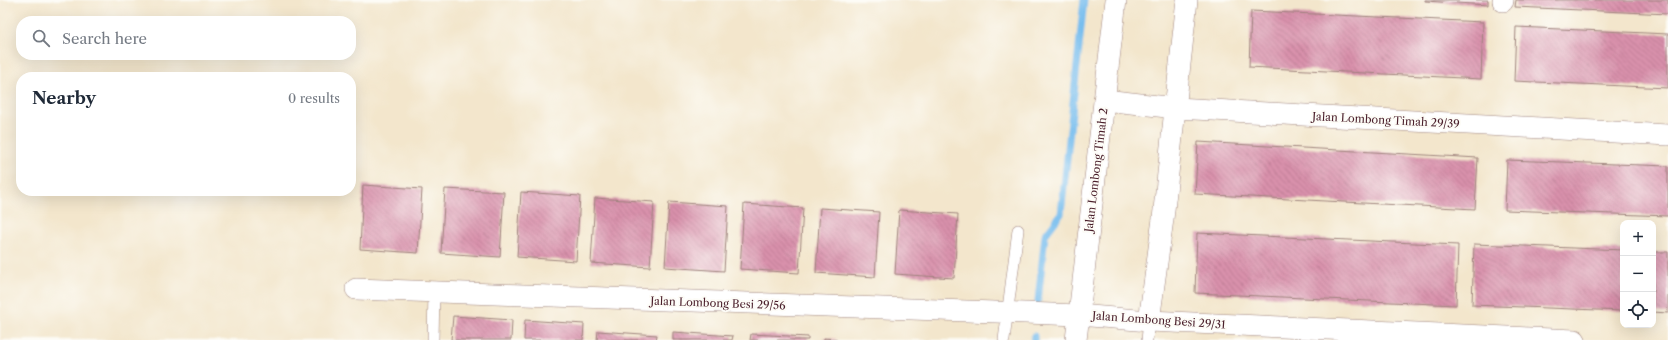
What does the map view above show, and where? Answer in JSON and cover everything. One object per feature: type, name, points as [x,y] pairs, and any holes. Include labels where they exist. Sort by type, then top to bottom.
[{"type":"street","name":"Jalan Lombong Timah 2","points":[[1076,340],[1116,0]]},
{"type":"street","points":[[1148,331],[1176,108],[1187,0]]},
{"type":"street","name":"Jalan Lombong Timah 29/39","points":[[1104,100],[1176,108],[1668,135]]},
{"type":"street","name":"Jalan Lombong Besi 29/56","points":[[356,289],[1079,315]]},
{"type":"street","name":"Jalan Lombong Besi 29/31","points":[[1079,315],[1148,331],[1575,340]]},
{"type":"lane","points":[[1004,340],[1006,313],[1018,230]]},
{"type":"lane","points":[[433,340],[434,292]]},
{"type":"building","points":[[1488,0],[1488,5],[1425,1]]},
{"type":"building","points":[[1516,0],[1668,0],[1668,14],[1515,7]]},
{"type":"building","points":[[1251,11],[1483,22],[1481,79],[1249,67]]},
{"type":"building","points":[[1516,27],[1668,34],[1668,88],[1514,81]]},
{"type":"building","points":[[1198,142],[1478,158],[1475,209],[1195,194]]},
{"type":"building","points":[[1507,160],[1668,166],[1668,216],[1505,210]]},
{"type":"building","points":[[363,185],[422,189],[418,253],[360,249]]},
{"type":"building","points":[[445,189],[504,192],[500,257],[441,253]]},
{"type":"building","points":[[521,192],[580,196],[576,261],[517,257]]},
{"type":"building","points":[[595,198],[654,202],[650,267],[591,263]]},
{"type":"building","points":[[669,202],[728,206],[724,271],[665,267]]},
{"type":"building","points":[[744,204],[803,208],[799,273],[740,269]]},
{"type":"building","points":[[820,208],[879,212],[875,277],[816,273]]},
{"type":"building","points":[[899,210],[958,214],[954,278],[895,274]]},
{"type":"building","points":[[1197,233],[1458,245],[1456,305],[1195,293]]},
{"type":"building","points":[[1474,244],[1620,250],[1620,311],[1472,305]]},
{"type":"building","points":[[1656,252],[1668,252],[1668,313],[1656,312]]},
{"type":"building","points":[[453,316],[512,320],[511,340],[451,340]]},
{"type":"building","points":[[525,320],[584,324],[583,340],[524,340]]},
{"type":"building","points":[[598,331],[657,335],[656,340],[597,340]]},
{"type":"building","points":[[673,332],[733,336],[732,340],[673,340]]},
{"type":"building","points":[[751,334],[808,337],[808,340],[750,340]]},
{"type":"building","points":[[824,338],[836,339],[836,340],[824,340]]},
{"type":"waterway","points":[[1038,301],[1045,235],[1061,214],[1084,0]]}]
